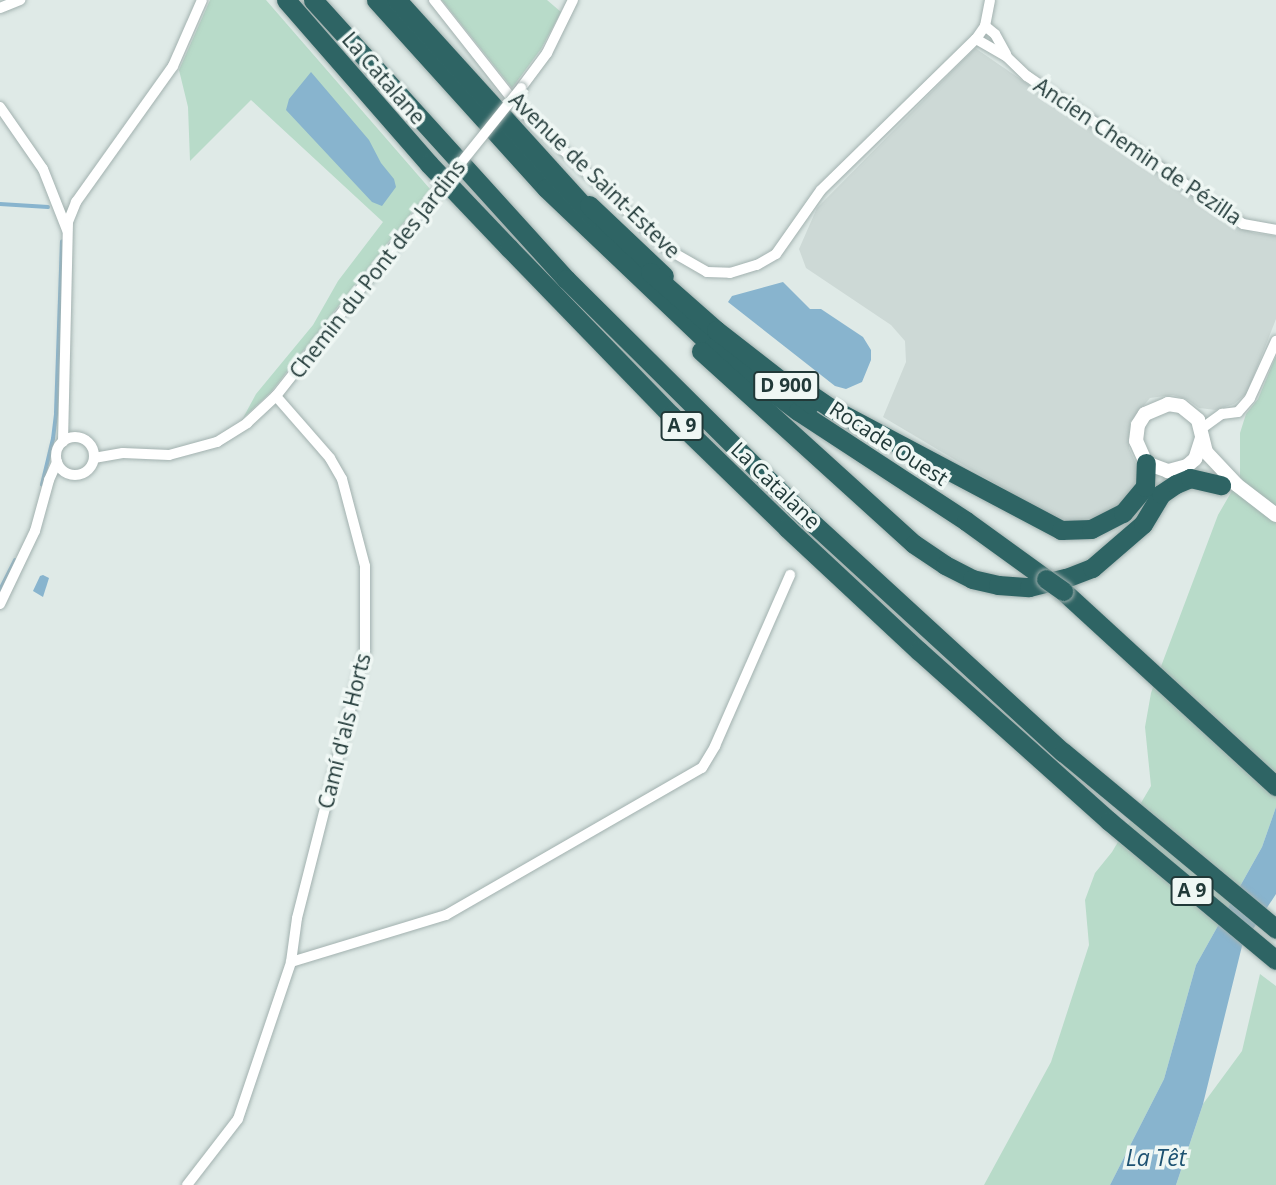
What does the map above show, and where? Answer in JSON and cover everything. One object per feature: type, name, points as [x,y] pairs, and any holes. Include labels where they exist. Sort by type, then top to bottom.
[{"type":"highway","name":"La Catalane","points":[[286,0],[438,173],[671,415],[919,651],[1109,821],[1276,960]]},
{"type":"highway","name":"La Catalane","points":[[313,0],[566,279],[687,401],[934,637],[1119,800],[1276,929]]},
{"type":"highway","name":"Rocade Ouest","points":[[376,0],[546,188],[713,347],[798,411],[1059,583]]},
{"type":"highway","name":"Rocade Ouest","points":[[397,0],[581,205],[634,258],[755,362],[837,422],[960,502],[1059,583],[1276,786]]},
{"type":"highway","points":[[546,163],[709,318],[775,370],[829,407],[1042,523],[1072,531],[1108,524],[1124,513],[1145,487],[1146,463]]},
{"type":"highway","points":[[546,188],[679,331],[914,544],[945,565],[985,582],[1029,587],[1066,578],[1092,568],[1115,550],[1143,524],[1161,494],[1175,484],[1190,478],[1224,480]]},
{"type":"highway","points":[[1115,550],[1140,520],[1172,471]]},
{"type":"highway","name":"Rocade Ouest","points":[[1141,658],[1276,775]]},
{"type":"main road","points":[[1276,515],[1224,480],[1197,470],[1172,471],[1146,463],[1137,449],[1136,432],[1145,414],[1155,407],[1168,404],[1181,406],[1192,413],[1202,434],[1206,452],[1224,480],[1276,526]]},
{"type":"main road","points":[[1172,471],[1195,459],[1202,434]]},
{"type":"street","points":[[0,8],[20,0]]},
{"type":"street","points":[[63,442],[68,233],[76,202],[173,66],[202,0]]},
{"type":"street","name":"Avenue de Saint-Esteve","points":[[434,0],[520,109],[667,249],[707,272],[730,273],[757,265],[776,254],[821,190],[976,39],[985,26]]},
{"type":"street","name":"Chemin du Pont des Jardins","points":[[94,458],[123,453],[169,455],[217,442],[247,423],[276,396],[521,88],[547,53],[573,0]]},
{"type":"street","points":[[985,26],[990,0]]},
{"type":"street","name":"Ancien Chemin de Pézilla","points":[[985,26],[995,34],[1007,57]]},
{"type":"street","name":"Ancien Chemin de Pézilla","points":[[976,39],[1007,57],[1027,76],[1233,218],[1243,224],[1276,230]]},
{"type":"street","points":[[0,107],[43,169],[68,233]]},
{"type":"street","points":[[1202,434],[1222,414],[1238,412],[1258,385],[1276,341]]},
{"type":"street","name":"Camí d'als Horts","points":[[187,1185],[238,1119],[291,962],[297,918],[365,651],[365,566],[342,479],[330,458],[276,396]]},
{"type":"street","points":[[57,462],[66,473],[74,475],[87,471],[94,458],[89,444],[77,437],[67,425],[62,411]]},
{"type":"street","points":[[0,604],[35,531],[48,480],[57,462],[58,448],[63,442],[77,437]]},
{"type":"street","name":"Chemin du Pont des Jardins","points":[[89,444],[123,453]]},
{"type":"street","points":[[46,495],[66,473]]},
{"type":"street","points":[[291,962],[446,915],[702,768],[715,746],[790,575]]},
{"type":"shaded area","points":[[975,48],[1229,222],[1254,233],[1276,236],[1276,319],[1247,393],[1234,404],[1216,410],[1199,408],[1188,400],[1173,395],[1150,398],[1130,422],[1129,448],[1142,478],[1115,510],[1086,521],[1058,521],[883,417],[906,362],[905,341],[891,325],[806,268],[799,249],[817,208]]},
{"type":"green space","points":[[210,0],[266,0],[430,189],[271,392],[243,418],[256,394],[313,325],[338,281],[383,222],[251,100],[190,161],[188,107],[179,70]]},
{"type":"green space","points":[[442,0],[547,0],[561,12],[541,49],[512,88]]},
{"type":"green space","points":[[1276,356],[1276,807],[1262,847],[1196,965],[1164,1079],[1110,1185],[984,1185],[1051,1062],[1089,945],[1085,900],[1095,873],[1112,852],[1151,786],[1145,727],[1151,693],[1218,515],[1240,477],[1240,433],[1246,414],[1258,399]]},
{"type":"green space","points":[[1260,974],[1276,986],[1276,1185],[1176,1185],[1203,1104],[1242,1051]]},
{"type":"water","points":[[311,72],[369,140],[381,163],[394,179],[396,187],[382,206],[372,202],[286,110],[289,99]]},
{"type":"water","points":[[783,282],[810,309],[821,309],[863,337],[871,350],[871,360],[862,382],[846,389],[835,386],[728,302],[732,296]]},
{"type":"water","points":[[43,575],[49,578],[43,597],[33,591]]},
{"type":"water","name":"La Têt","points":[[1276,807],[1276,894],[1242,946],[1203,1104],[1176,1185],[1110,1185],[1164,1079],[1196,965],[1262,847]]},
{"type":"waterway","points":[[0,204],[48,207]]},
{"type":"waterway","points":[[42,485],[56,413],[62,242]]},
{"type":"waterway","points":[[0,590],[15,561]]}]
